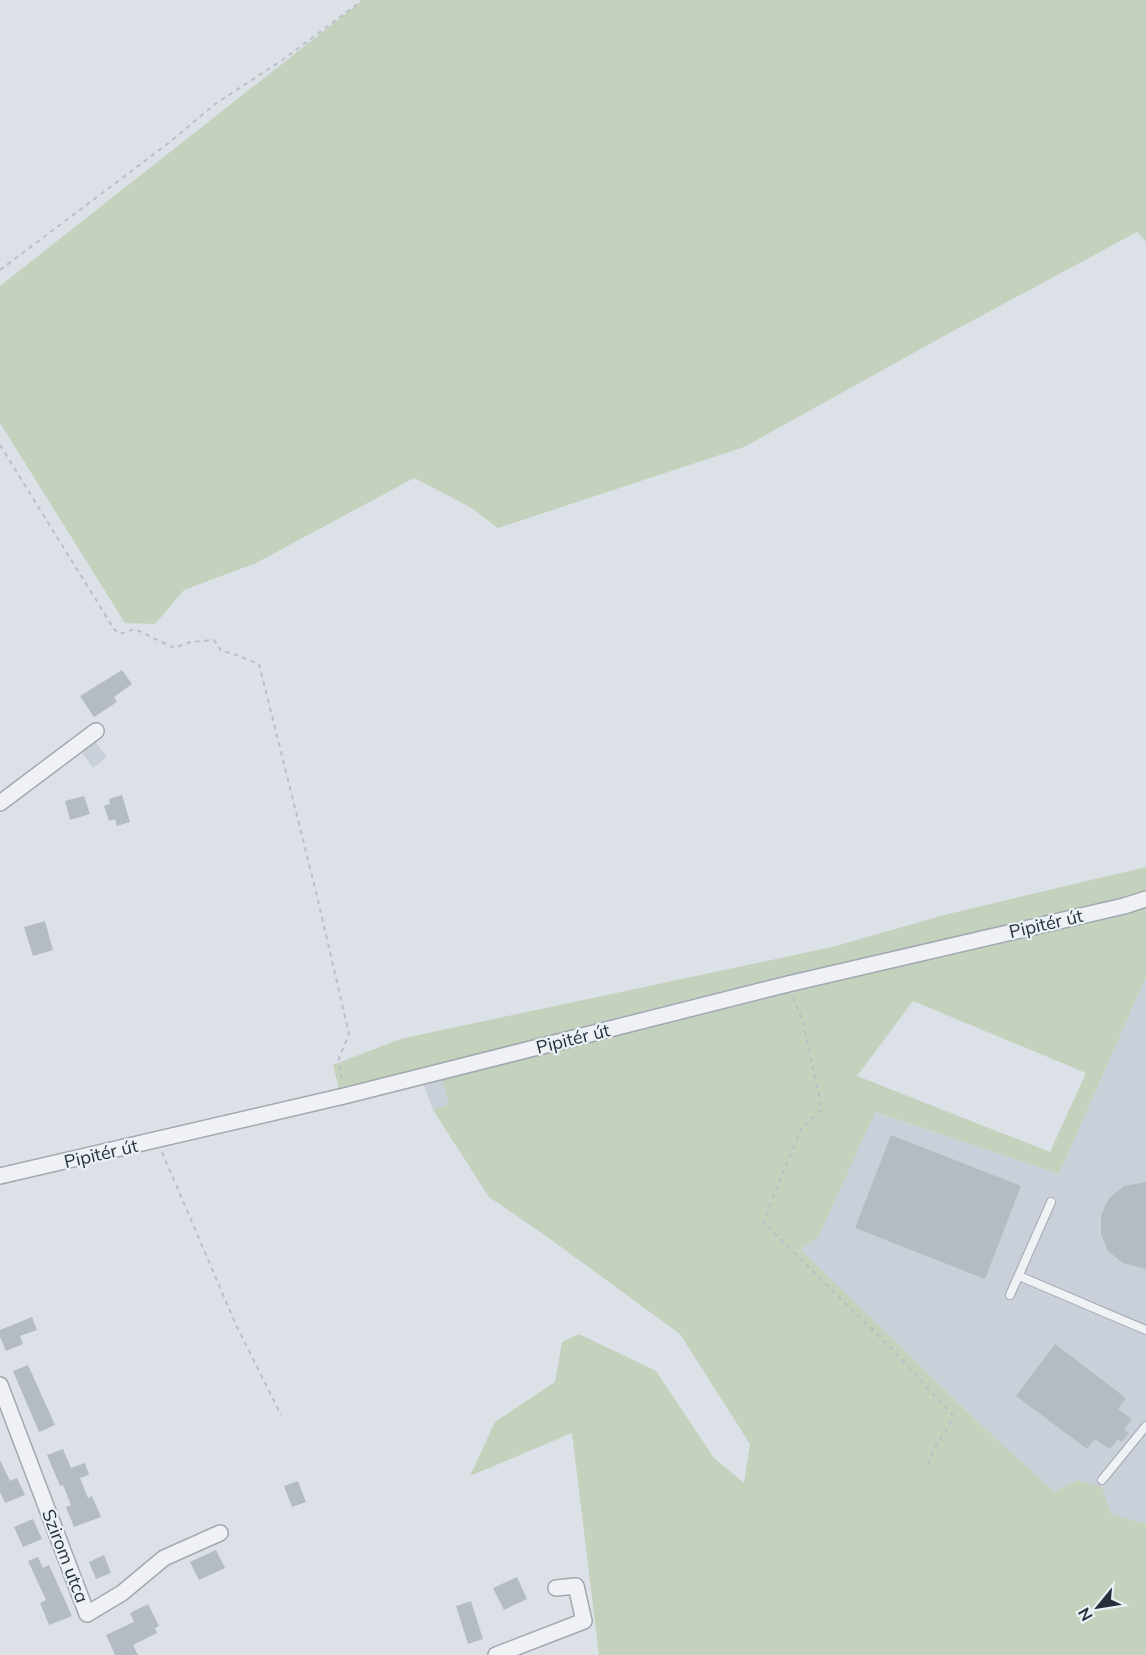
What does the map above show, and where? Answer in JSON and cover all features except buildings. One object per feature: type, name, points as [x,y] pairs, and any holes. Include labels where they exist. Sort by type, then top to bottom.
[{"type":"street","points":[[0,803],[96,731]]},
{"type":"street","name":"Pipitér út","points":[[0,1176],[344,1096],[788,984],[1146,899]]},
{"type":"street","name":"Szirom utca","points":[[0,1385],[87,1614],[122,1593],[164,1558],[220,1533]]},
{"type":"street","points":[[496,1655],[584,1621],[576,1586],[556,1588]]},
{"type":"lane","points":[[1010,1295],[1051,1202]]},
{"type":"lane","points":[[1019,1276],[1146,1330]]},
{"type":"lane","points":[[1102,1480],[1146,1426]]},
{"type":"path","points":[[0,270],[170,142],[215,104],[281,61],[361,0]]},
{"type":"path","points":[[0,445],[119,634],[135,629],[174,648],[191,642],[214,640],[221,651],[259,664],[315,885],[349,1034],[339,1058],[344,1096]]},
{"type":"path","points":[[788,984],[803,1022],[822,1109],[801,1129],[763,1222],[891,1348],[953,1416],[951,1423],[932,1451],[928,1464]]},
{"type":"path","points":[[157,1141],[236,1325],[281,1415]]},
{"type":"shaded area","points":[[94,740],[107,757],[93,768],[80,750]]},
{"type":"shaded area","points":[[1146,977],[1146,1524],[1111,1514],[1078,1480],[1054,1492],[974,1418],[800,1249],[818,1238],[874,1112],[1059,1174]]},
{"type":"shaded area","points":[[441,1076],[450,1104],[433,1110],[423,1083]]},
{"type":"green space","points":[[363,0],[1146,0],[1146,242],[1137,232],[744,447],[498,528],[470,507],[414,478],[256,563],[184,590],[155,624],[125,623],[0,423],[0,286]]},
{"type":"green space","points":[[1146,867],[1146,977],[1059,1174],[875,1112],[818,1238],[800,1249],[974,1418],[1054,1492],[1078,1480],[1102,1487],[1111,1514],[1146,1524],[1146,1655],[599,1655],[572,1433],[470,1476],[495,1422],[555,1382],[562,1342],[579,1334],[656,1371],[714,1458],[744,1483],[750,1444],[680,1334],[489,1197],[433,1110],[449,1104],[441,1077],[343,1104],[333,1065],[400,1039],[832,947],[948,914]],"holes":[[[913,1001],[1086,1073],[1050,1152],[857,1076]]]}]
